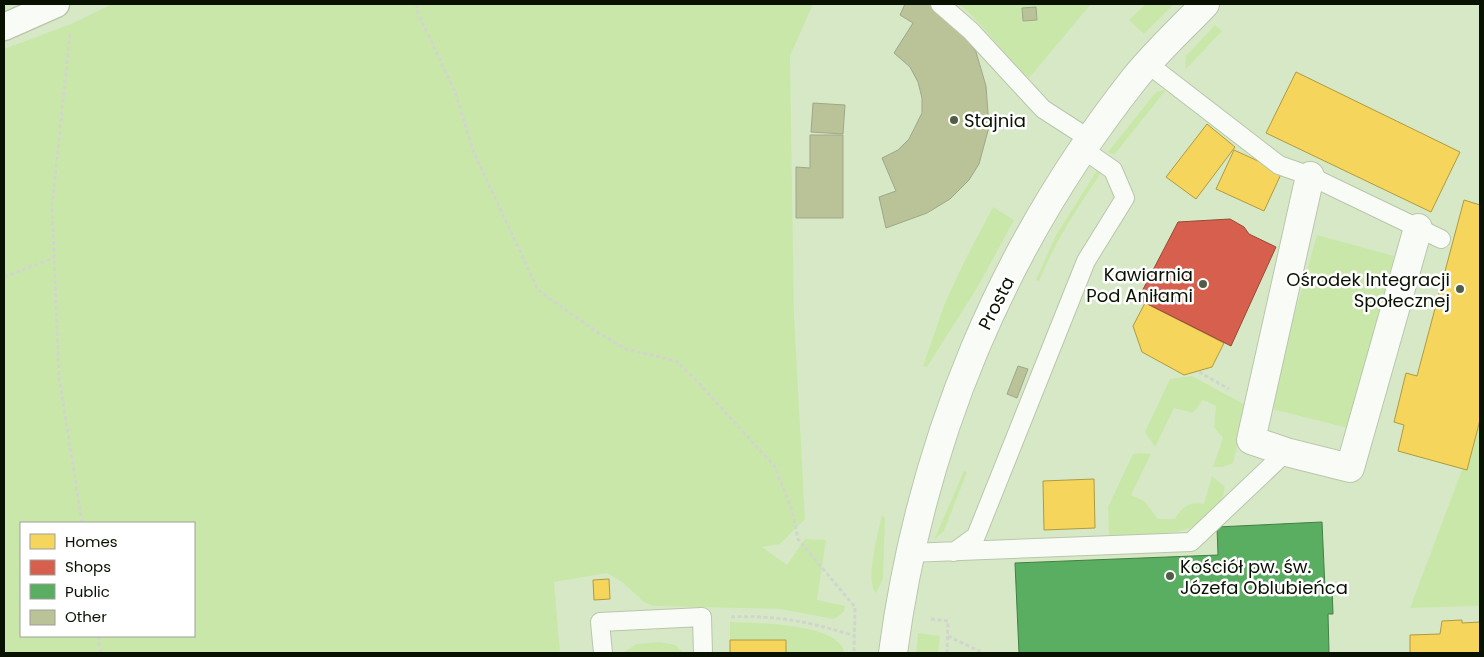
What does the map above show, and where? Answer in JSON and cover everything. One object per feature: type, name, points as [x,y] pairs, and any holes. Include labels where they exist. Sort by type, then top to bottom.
[{"type":"street","name":"Prosta","points":[[893,653],[909,553],[931,468],[977,339],[1048,204],[1087,145],[1148,64],[1205,4]]},
{"type":"street","points":[[4,27],[63,14]]},
{"type":"street","points":[[1310,176],[1251,440],[1286,452],[1350,468],[1429,234]]},
{"type":"lane","points":[[940,4],[971,31],[1043,109],[1087,145],[1113,170],[1125,198],[1086,261],[976,536],[954,552]]},
{"type":"lane","points":[[1148,64],[1257,150],[1279,165],[1310,176],[1429,234]]},
{"type":"lane","points":[[909,553],[1190,542],[1286,452]]},
{"type":"lane","points":[[603,653],[600,622],[702,617],[703,653]]},
{"type":"path","points":[[417,4],[417,12],[455,92],[474,153],[538,290],[597,332],[626,349],[676,361],[775,467],[792,510],[798,539],[856,607],[854,653]]},
{"type":"path","points":[[63,14],[52,207],[59,376],[82,522]]},
{"type":"path","points":[[4,277],[54,258]]},
{"type":"path","points":[[702,617],[779,617],[819,624],[855,636]]},
{"type":"path","points":[[947,653],[948,621]]},
{"type":"path","points":[[947,636],[983,653]]},
{"type":"path","points":[[98,637],[101,653]]},
{"type":"green space","points":[[112,4],[813,4],[790,56],[794,316],[805,519],[780,544],[762,547],[787,565],[805,539],[826,540],[817,600],[845,606],[844,612],[834,619],[780,609],[653,606],[644,602],[622,582],[607,573],[554,582],[560,653],[4,653],[4,49],[71,24]]},
{"type":"green space","points":[[959,4],[1091,4],[1029,78]]},
{"type":"green space","points":[[1146,4],[1174,4],[1144,34],[1129,20]]},
{"type":"green space","points":[[1215,25],[1222,31],[1185,70],[1186,56]]},
{"type":"green space","points":[[1166,90],[1114,155],[1108,152],[1156,92]]},
{"type":"green space","points":[[1098,169],[1101,173],[1067,226],[1039,281],[1036,280],[1056,235]]},
{"type":"green space","points":[[993,207],[1014,220],[977,288],[927,367],[923,366],[945,303]]},
{"type":"green space","points":[[1317,235],[1394,256],[1348,428],[1268,408]]},
{"type":"green space","points":[[1192,376],[1247,406],[1233,463],[1223,467],[1213,467],[1223,438],[1214,427],[1216,406],[1203,400],[1193,413],[1174,408],[1155,447],[1145,432],[1170,379]]},
{"type":"green space","points":[[1480,422],[1480,606],[1410,608]]},
{"type":"green space","points":[[1133,454],[1151,454],[1131,495],[1144,501],[1158,519],[1175,519],[1186,506],[1194,503],[1204,504],[1212,476],[1225,487],[1220,505],[1210,516],[1184,530],[1154,535],[1109,537],[1108,507]]},
{"type":"green space","points":[[964,471],[967,472],[944,531],[934,540]]},
{"type":"green space","points":[[882,515],[885,518],[883,579],[876,593],[871,579]]},
{"type":"green space","points":[[730,622],[775,624],[813,630],[839,643],[844,653],[786,653],[786,640],[730,640]]},
{"type":"green space","points":[[918,633],[940,636],[938,653],[916,653]]},
{"type":"green space","points":[[660,642],[675,645],[684,653],[622,653],[637,644]]},
{"type":"building: Homes","points":[[1296,72],[1460,152],[1431,212],[1266,133]]},
{"type":"building: Homes","points":[[1207,124],[1235,147],[1196,199],[1166,177]]},
{"type":"building: Homes","points":[[1234,150],[1282,172],[1264,211],[1216,189]]},
{"type":"building: Homes","name":"Ośrodek Integracji Społecznej","points":[[1464,200],[1480,205],[1480,420],[1467,470],[1398,451],[1404,425],[1394,422],[1406,373],[1417,376]]},
{"type":"building: Homes","points":[[1145,303],[1224,343],[1212,367],[1184,375],[1142,352],[1133,326]]},
{"type":"building: Homes","points":[[1094,479],[1095,528],[1044,530],[1043,481]]},
{"type":"building: Homes","points":[[609,579],[610,599],[594,600],[593,580]]},
{"type":"building: Homes","points":[[1462,620],[1462,623],[1480,622],[1480,653],[1410,653],[1410,635],[1440,634],[1442,621]]},
{"type":"building: Homes","points":[[730,640],[786,640],[786,653],[730,653]]},
{"type":"building: Shops","name":"Kawiarnia Pod Aniłami","points":[[1230,219],[1244,227],[1249,234],[1276,247],[1231,346],[1138,299],[1178,222]]},
{"type":"building: Public","name":"Kościół pw. św. Józefa Oblubieńca","points":[[1322,522],[1325,589],[1332,588],[1333,614],[1328,614],[1329,653],[1019,653],[1015,563],[1218,555],[1217,527]]},
{"type":"building: Other","name":"Stajnia","points":[[905,4],[933,4],[965,36],[976,52],[986,86],[989,127],[979,164],[969,180],[950,199],[927,213],[886,228],[879,197],[896,191],[882,158],[898,150],[909,139],[922,113],[922,98],[918,82],[910,67],[894,53],[913,23],[900,15]]},
{"type":"building: Other","points":[[1036,7],[1037,20],[1023,21],[1022,8]]},
{"type":"building: Other","points":[[813,103],[845,105],[843,134],[811,132]]},
{"type":"building: Other","points":[[810,135],[843,135],[843,218],[796,218],[796,167],[810,168]]},
{"type":"building: Other","points":[[1018,366],[1028,369],[1017,398],[1007,394]]},
{"type":"place","name":"Stajnia","points":[[954,120]]},
{"type":"place","name":"Kawiarnia Pod Aniłami","points":[[1203,284]]},
{"type":"place","name":"Ośrodek Integracji Społecznej","points":[[1460,289]]},
{"type":"place","name":"Kościół pw. św. Józefa Oblubieńca","points":[[1170,576]]}]
